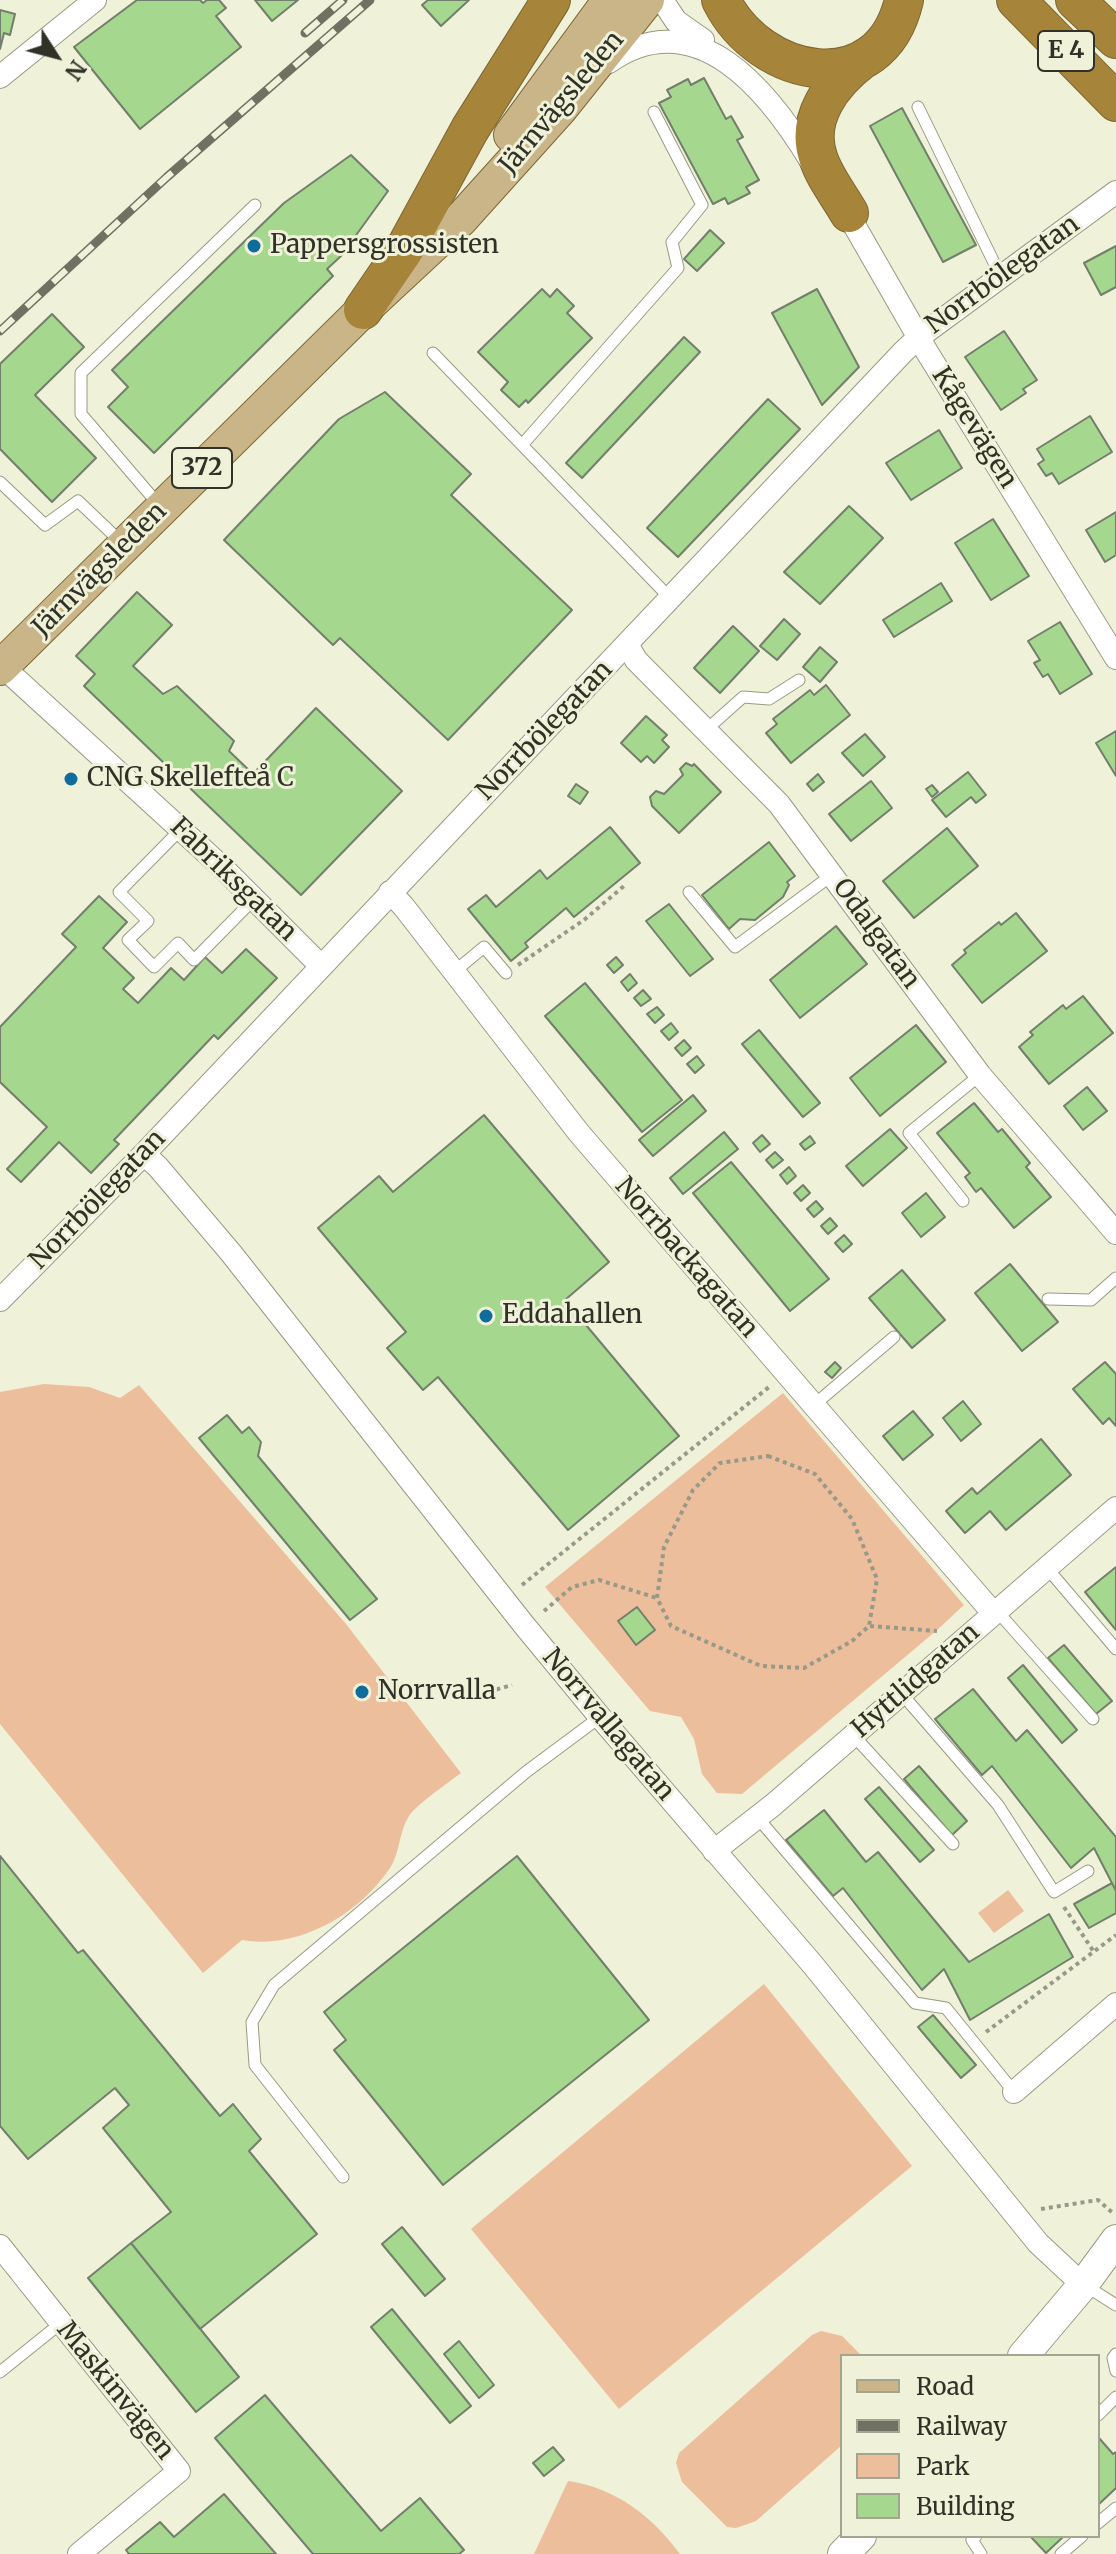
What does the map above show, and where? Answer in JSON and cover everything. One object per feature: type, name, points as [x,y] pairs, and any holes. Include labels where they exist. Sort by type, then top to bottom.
[{"type":"highway","points":[[363,310],[404,250],[470,129],[551,0]]},
{"type":"highway","points":[[721,0],[732,19],[755,44],[792,63],[810,69],[834,70],[854,64],[873,51]]},
{"type":"highway","points":[[849,213],[818,157],[816,128],[821,108],[829,91],[873,51],[897,21],[904,0]]},
{"type":"highway","name":"E 4","points":[[1016,0],[1116,102]]},
{"type":"highway","name":"E 4","points":[[1075,0],[1116,39]]},
{"type":"main road","name":"Järnvägsleden","points":[[407,270],[610,0]]},
{"type":"main road","name":"Järnvägsleden","points":[[1,667],[363,310],[461,219],[582,83],[647,0]]},
{"type":"main road","points":[[1025,2354],[1116,2240]]},
{"type":"main road","points":[[843,2554],[859,2538]]},
{"type":"street","points":[[0,77],[95,0]]},
{"type":"street","name":"Kågevägen","points":[[662,0],[676,21],[755,81],[849,213],[919,337],[1116,658]]},
{"type":"street","name":"Kågevägen","points":[[582,83],[620,53],[651,38],[688,41],[714,48]]},
{"type":"street","name":"Norrbölegatan","points":[[0,1300],[144,1154],[669,597],[919,337],[1116,192]]},
{"type":"street","name":"Odalgatan","points":[[627,644],[636,660],[779,804],[980,1075],[1116,1233]]},
{"type":"street","name":"Fabriksgatan","points":[[1,667],[181,829],[321,966]]},
{"type":"street","name":"Norrbackagatan","points":[[390,892],[579,1133],[996,1612]]},
{"type":"street","name":"Norrvallagatan","points":[[144,1154],[231,1253],[600,1717],[813,1965],[1038,2243],[1083,2285]]},
{"type":"street","name":"Hyttlidgatan","points":[[714,1851],[1116,1508]]},
{"type":"street","points":[[1014,2092],[1116,2004]]},
{"type":"street","name":"Maskinvägen","points":[[0,2246],[179,2471],[87,2552]]},
{"type":"lane","points":[[918,107],[1001,277]]},
{"type":"lane","points":[[522,445],[678,268],[672,242],[702,205],[654,112]]},
{"type":"lane","points":[[162,508],[81,414],[81,373],[255,205]]},
{"type":"lane","points":[[433,353],[669,597]]},
{"type":"lane","points":[[0,482],[45,525],[78,501],[124,546]]},
{"type":"lane","points":[[706,730],[743,697],[769,699],[799,680]]},
{"type":"lane","points":[[181,829],[119,892],[148,921],[128,940],[154,967],[178,943],[194,960],[254,899]]},
{"type":"lane","points":[[689,892],[735,947],[832,875]]},
{"type":"lane","points":[[454,972],[484,947],[506,973]]},
{"type":"lane","points":[[963,1201],[909,1133],[980,1075]]},
{"type":"lane","points":[[1048,1299],[1091,1300],[1116,1278]]},
{"type":"lane","points":[[814,1405],[894,1337]]},
{"type":"lane","points":[[1047,1568],[1116,1649]]},
{"type":"lane","points":[[996,1612],[1093,1719]]},
{"type":"lane","points":[[901,1693],[998,1805],[1054,1892],[1088,1871]]},
{"type":"lane","points":[[343,2177],[255,2065],[252,2022],[274,1985],[526,1772],[600,1717]]},
{"type":"lane","points":[[853,1735],[953,1844]]},
{"type":"lane","points":[[757,1816],[915,2003],[946,2008],[1014,2092]]},
{"type":"lane","points":[[1083,2285],[1116,2305]]},
{"type":"lane","points":[[0,2372],[61,2323]]},
{"type":"lane","points":[[1116,2354],[1113,2358],[1116,2371]]},
{"type":"lane","points":[[1100,2413],[1116,2397]]},
{"type":"lane","points":[[1100,2521],[1116,2508]]},
{"type":"lane","points":[[1061,2554],[1080,2538]]},
{"type":"path","points":[[506,973],[584,920],[624,886]]},
{"type":"path","points":[[529,1594],[522,1585],[786,1373]]},
{"type":"path","points":[[768,1456],[815,1474],[852,1519],[877,1579],[869,1626],[852,1641],[804,1668],[761,1666],[671,1626],[657,1598],[664,1547],[693,1490],[720,1463],[768,1456]]},
{"type":"path","points":[[537,1602],[544,1611],[572,1587],[599,1580],[657,1598]]},
{"type":"path","points":[[869,1626],[971,1633]]},
{"type":"path","points":[[481,1694],[512,1685]]},
{"type":"path","points":[[1054,1892],[1094,1952]]},
{"type":"path","points":[[974,2040],[1116,1935]]},
{"type":"path","points":[[1032,2198],[1042,2210],[1098,2200],[1116,2215]]},
{"type":"green space","points":[[44,1384],[89,1387],[120,1398],[139,1385],[346,1624],[461,1773],[413,1811],[406,1822],[396,1856],[377,1885],[345,1914],[326,1925],[285,1939],[263,1942],[242,1940],[203,1973],[0,1724],[0,1392]]},
{"type":"green space","points":[[783,1393],[964,1605],[742,1794],[717,1793],[702,1774],[694,1739],[681,1717],[650,1711],[545,1587]]},
{"type":"green space","points":[[1008,1890],[1024,1911],[994,1933],[978,1913]]},
{"type":"green space","points":[[764,1984],[912,2166],[619,2409],[471,2229]]},
{"type":"green space","points":[[821,2331],[842,2336],[860,2354],[840,2354],[840,2447],[756,2521],[736,2528],[727,2527],[682,2482],[676,2463],[679,2453],[812,2335]]},
{"type":"green space","points":[[568,2481],[602,2490],[632,2506],[680,2554],[534,2554]]},
{"type":"building","points":[[137,0],[200,0],[203,3],[219,0],[226,8],[216,16],[241,47],[140,129],[74,47]]},
{"type":"building","points":[[255,0],[298,0],[272,21]]},
{"type":"building","points":[[428,0],[469,0],[441,26],[422,5]]},
{"type":"building","points":[[0,10],[15,14],[10,35],[4,33],[0,49]]},
{"type":"building","points":[[704,78],[726,119],[731,116],[743,137],[737,140],[759,180],[746,187],[750,193],[728,204],[725,198],[713,204],[659,103],[671,97],[667,90],[688,79],[691,85]]},
{"type":"building","points":[[902,108],[976,245],[943,262],[870,126]]},
{"type":"building","points":[[351,155],[388,191],[341,256],[327,269],[333,276],[154,453],[108,407],[128,387],[112,370],[284,203]]},
{"type":"building","points":[[710,230],[724,243],[697,271],[684,259]]},
{"type":"building","points":[[1116,246],[1116,287],[1101,295],[1084,263]]},
{"type":"building","points":[[542,289],[550,297],[557,289],[574,306],[567,313],[592,338],[528,403],[526,400],[519,407],[501,390],[508,382],[478,352]]},
{"type":"building","points":[[817,289],[859,367],[822,405],[772,313]]},
{"type":"building","points":[[52,314],[84,347],[35,395],[96,458],[52,502],[0,449],[0,364]]},
{"type":"building","points":[[1004,331],[1037,380],[1023,389],[1026,393],[1001,410],[965,357]]},
{"type":"building","points":[[684,337],[700,352],[582,478],[566,463]]},
{"type":"building","points":[[385,392],[471,474],[451,495],[572,610],[448,740],[340,638],[333,645],[224,540],[339,419]]},
{"type":"building","points":[[768,399],[800,429],[678,557],[647,528]]},
{"type":"building","points":[[1090,416],[1112,452],[1059,484],[1052,473],[1046,476],[1038,464],[1044,460],[1037,449]]},
{"type":"building","points":[[939,430],[962,468],[911,500],[886,463]]},
{"type":"building","points":[[849,506],[883,538],[820,604],[784,572]]},
{"type":"building","points":[[1116,512],[1116,555],[1105,562],[1086,530]]},
{"type":"building","points":[[993,519],[1029,576],[991,600],[955,543]]},
{"type":"building","points":[[941,583],[952,601],[894,637],[883,620]]},
{"type":"building","points":[[137,592],[172,625],[133,666],[163,694],[177,686],[234,741],[229,751],[253,774],[316,708],[402,791],[301,895],[84,686],[95,674],[76,656]]},
{"type":"building","points":[[784,619],[800,634],[777,660],[760,646]]},
{"type":"building","points":[[1060,622],[1092,674],[1060,694],[1048,674],[1043,677],[1034,663],[1040,660],[1028,641]]},
{"type":"building","points":[[733,626],[759,651],[720,693],[694,668]]},
{"type":"building","points":[[820,647],[837,662],[820,682],[803,667]]},
{"type":"building","points":[[826,685],[850,715],[791,763],[766,733],[777,724],[773,719],[810,690],[814,695]]},
{"type":"building","points":[[646,716],[667,735],[662,740],[669,747],[654,763],[647,756],[641,762],[621,743]]},
{"type":"building","points":[[1116,731],[1116,776],[1096,743]]},
{"type":"building","points":[[865,734],[885,757],[863,776],[842,753]]},
{"type":"building","points":[[686,763],[694,764],[721,792],[679,833],[652,806],[650,797],[656,791],[664,794],[683,775],[680,769]]},
{"type":"building","points":[[968,772],[986,795],[976,803],[971,797],[946,817],[932,800]]},
{"type":"building","points":[[818,774],[824,782],[813,791],[807,784]]},
{"type":"building","points":[[871,781],[892,808],[851,841],[829,814]]},
{"type":"building","points":[[576,784],[588,792],[580,804],[568,796]]},
{"type":"building","points":[[932,785],[938,792],[932,797],[926,789]]},
{"type":"building","points":[[610,827],[640,863],[574,917],[566,908],[525,943],[528,947],[511,961],[468,909],[486,895],[496,907],[540,870],[547,879]]},
{"type":"building","points":[[947,828],[978,866],[914,918],[883,881]]},
{"type":"building","points":[[769,842],[795,876],[787,882],[789,885],[783,897],[755,920],[740,919],[729,929],[702,895]]},
{"type":"building","points":[[99,896],[127,922],[103,948],[134,978],[123,989],[138,1003],[171,968],[184,980],[205,957],[222,973],[246,949],[277,978],[218,1039],[214,1035],[114,1140],[119,1144],[91,1173],[59,1142],[21,1182],[7,1169],[47,1127],[0,1082],[0,1027],[76,947],[62,934]]},
{"type":"building","points":[[669,904],[713,959],[690,976],[646,921]]},
{"type":"building","points":[[1016,913],[1047,951],[982,1003],[952,965],[966,953],[964,950],[999,922],[1001,925]]},
{"type":"building","points":[[836,926],[867,964],[800,1018],[770,980]]},
{"type":"building","points":[[616,957],[623,965],[614,973],[607,965]]},
{"type":"building","points":[[630,974],[637,983],[628,991],[621,982]]},
{"type":"building","points":[[585,983],[682,1100],[642,1132],[545,1016]]},
{"type":"building","points":[[643,990],[651,999],[641,1006],[634,998]]},
{"type":"building","points":[[1083,996],[1113,1033],[1049,1084],[1019,1047],[1033,1035],[1030,1032],[1063,1005],[1066,1009]]},
{"type":"building","points":[[657,1007],[664,1015],[655,1023],[647,1014]]},
{"type":"building","points":[[671,1023],[678,1032],[669,1040],[661,1031]]},
{"type":"building","points":[[916,1025],[946,1062],[880,1116],[850,1078]]},
{"type":"building","points":[[759,1030],[820,1103],[803,1117],[742,1044]]},
{"type":"building","points":[[684,1040],[691,1048],[682,1056],[675,1048]]},
{"type":"building","points":[[697,1056],[704,1065],[695,1073],[687,1064]]},
{"type":"building","points":[[1087,1087],[1107,1111],[1083,1130],[1064,1106]]},
{"type":"building","points":[[693,1095],[706,1111],[653,1156],[639,1140]]},
{"type":"building","points":[[974,1103],[998,1132],[1002,1129],[1030,1163],[1026,1167],[1051,1197],[1014,1228],[981,1188],[976,1192],[965,1177],[970,1173],[937,1133]]},
{"type":"building","name":"Eddahallen","points":[[484,1115],[609,1262],[565,1300],[679,1436],[568,1530],[438,1377],[423,1390],[387,1348],[406,1332],[318,1228],[379,1176],[393,1192]]},
{"type":"building","points":[[890,1129],[907,1148],[863,1186],[846,1166]]},
{"type":"building","points":[[724,1132],[738,1149],[683,1194],[670,1178]]},
{"type":"building","points":[[762,1135],[770,1144],[760,1152],[753,1143]]},
{"type":"building","points":[[810,1136],[815,1143],[805,1150],[800,1144]]},
{"type":"building","points":[[775,1152],[783,1160],[773,1168],[766,1160]]},
{"type":"building","points":[[731,1162],[829,1279],[790,1311],[693,1193]]},
{"type":"building","points":[[789,1167],[796,1176],[787,1184],[780,1175]]},
{"type":"building","points":[[803,1185],[810,1193],[801,1201],[794,1193]]},
{"type":"building","points":[[926,1193],[945,1217],[921,1237],[902,1213]]},
{"type":"building","points":[[816,1201],[823,1209],[814,1217],[807,1209]]},
{"type":"building","points":[[830,1218],[837,1226],[828,1234],[821,1226]]},
{"type":"building","points":[[844,1235],[852,1244],[843,1252],[835,1243]]},
{"type":"building","points":[[1010,1264],[1058,1322],[1022,1351],[975,1293]]},
{"type":"building","points":[[902,1270],[945,1320],[912,1348],[869,1298]]},
{"type":"building","points":[[835,1362],[841,1368],[832,1378],[825,1372]]},
{"type":"building","points":[[1105,1362],[1116,1374],[1116,1426],[1109,1418],[1103,1424],[1073,1389]]},
{"type":"building","points":[[963,1401],[981,1424],[961,1441],[943,1418]]},
{"type":"building","points":[[913,1411],[933,1435],[903,1460],[883,1436]]},
{"type":"building","points":[[227,1415],[242,1433],[249,1427],[261,1442],[258,1456],[377,1599],[350,1620],[199,1438]]},
{"type":"building","points":[[1041,1439],[1071,1475],[1006,1530],[990,1511],[965,1533],[946,1511],[972,1488],[977,1494]]},
{"type":"building","points":[[1116,1567],[1116,1630],[1085,1592]]},
{"type":"building","points":[[637,1607],[655,1630],[636,1645],[618,1621]]},
{"type":"building","points":[[1064,1645],[1112,1701],[1096,1714],[1048,1658]]},
{"type":"building","points":[[1023,1665],[1077,1730],[1062,1743],[1008,1678]]},
{"type":"building","points":[[973,1689],[1016,1741],[1027,1730],[1116,1837],[1116,1891],[1094,1848],[1071,1868],[992,1766],[982,1775],[935,1719]]},
{"type":"building","points":[[919,1766],[967,1821],[952,1835],[904,1779]]},
{"type":"building","points":[[879,1787],[934,1850],[920,1862],[865,1799]]},
{"type":"building","points":[[824,1810],[866,1862],[878,1852],[969,1962],[1049,1914],[1073,1957],[970,2020],[944,1969],[922,1990],[843,1888],[833,1896],[786,1840]]},
{"type":"building","points":[[0,1856],[78,1953],[83,1950],[220,2116],[233,2104],[261,2139],[249,2151],[317,2234],[200,2329],[131,2243],[171,2212],[103,2128],[129,2105],[115,2088],[28,2159],[0,2126]]},
{"type":"building","points":[[517,1856],[649,2020],[443,2185],[334,2050],[346,2040],[324,2012]]},
{"type":"building","points":[[1112,1883],[1116,1891],[1116,1913],[1089,1928],[1074,1904]]},
{"type":"building","points":[[933,2015],[976,2065],[961,2078],[918,2027]]},
{"type":"building","points":[[402,2227],[445,2279],[425,2296],[382,2244]]},
{"type":"building","points":[[131,2243],[239,2377],[196,2412],[88,2278]]},
{"type":"building","points":[[392,2309],[471,2406],[450,2423],[371,2327]]},
{"type":"building","points":[[459,2341],[494,2385],[479,2398],[444,2354]]},
{"type":"building","points":[[265,2395],[381,2531],[420,2498],[464,2550],[459,2554],[313,2554],[215,2438]]},
{"type":"building","points":[[1100,2439],[1113,2454],[1116,2452],[1116,2488],[1100,2503]]},
{"type":"building","points":[[553,2447],[564,2460],[544,2476],[533,2463]]},
{"type":"building","points":[[224,2494],[276,2554],[129,2554],[126,2550],[160,2522],[174,2537]]},
{"type":"building","points":[[1032,2538],[1062,2538],[1046,2553]]},
{"type":"railway","points":[[305,33],[343,0]]},
{"type":"railway","points":[[0,331],[167,177],[370,0]]},
{"type":"place","name":"Pappersgrossisten","points":[[254,246]]},
{"type":"place","name":"CNG Skellefteå C","points":[[71,779]]},
{"type":"place","name":"Eddahallen","points":[[486,1316]]},
{"type":"place","name":"Norrvalla","points":[[362,1692]]}]
